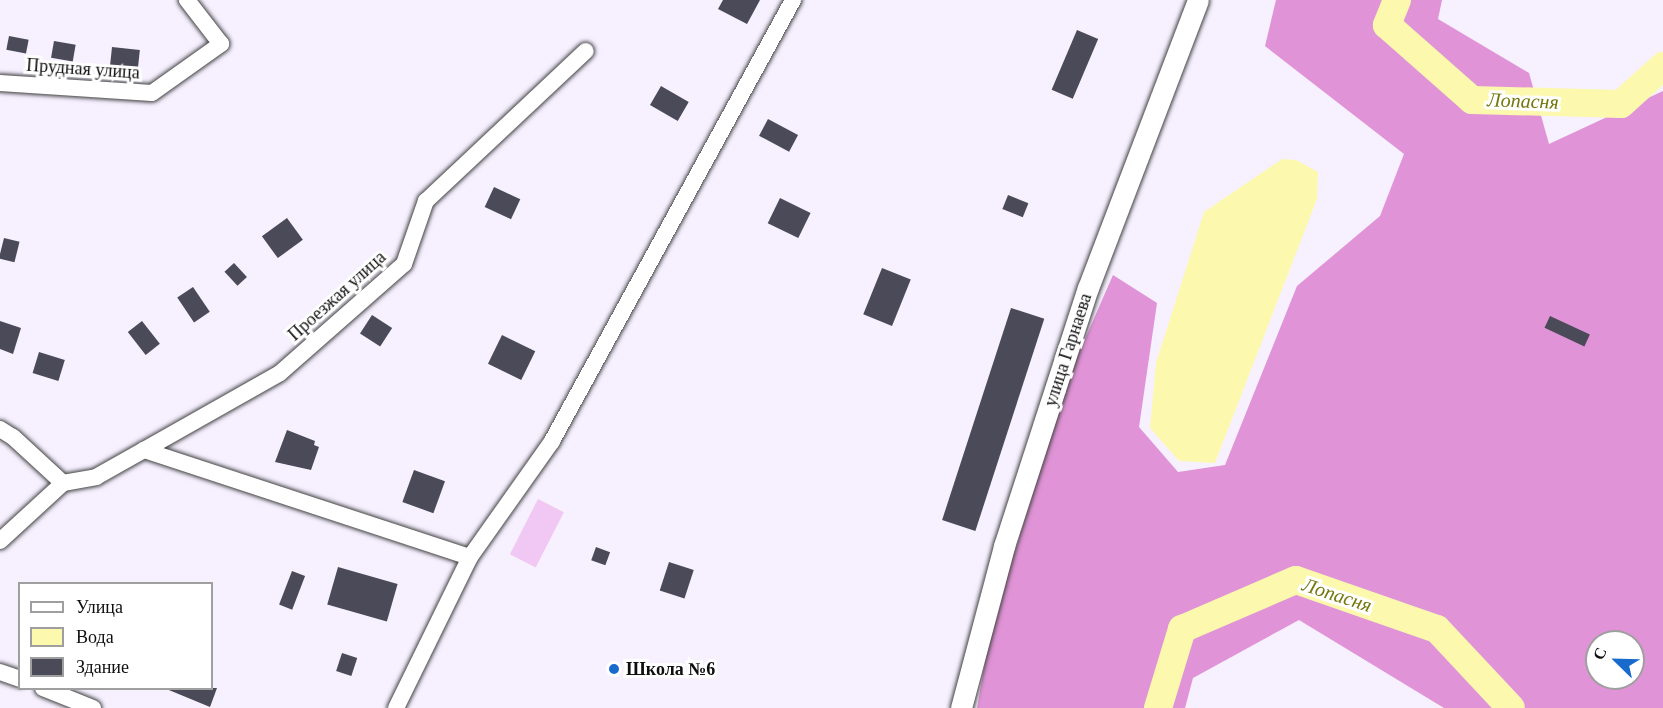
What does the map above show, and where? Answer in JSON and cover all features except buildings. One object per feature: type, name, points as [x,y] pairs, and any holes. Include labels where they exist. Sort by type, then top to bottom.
[{"type":"street","name":"Прудная улица","points":[[0,83],[152,93],[220,44],[187,0]]},
{"type":"street","points":[[396,708],[470,557],[552,441],[793,0]]},
{"type":"street","name":"улица Гарнаева","points":[[961,708],[1004,546],[1088,288],[1198,0]]},
{"type":"street","name":"Проезжая улица","points":[[63,483],[96,477],[280,373],[404,264],[426,201],[586,51]]},
{"type":"street","points":[[0,429],[13,436],[63,483],[0,541]]},
{"type":"street","points":[[144,450],[470,557]]},
{"type":"street","points":[[0,672],[18,679]]},
{"type":"street","points":[[48,690],[93,708]]},
{"type":"shaded area","points":[[1276,0],[1442,0],[1438,19],[1529,73],[1549,144],[1663,91],[1663,708],[1444,708],[1299,620],[1193,678],[1185,708],[977,708],[991,628],[1071,371],[1113,275],[1157,303],[1139,427],[1178,472],[1225,465],[1297,286],[1380,216],[1404,154],[1265,46]]},
{"type":"shaded area","points":[[538,499],[564,512],[536,567],[510,554]]},
{"type":"water","points":[[1282,159],[1296,160],[1318,172],[1317,199],[1215,463],[1179,461],[1150,428],[1156,363],[1204,212]]},
{"type":"waterway","name":"Лопасня","points":[[1397,0],[1387,25],[1472,100],[1621,104],[1663,66]]},
{"type":"waterway","name":"Лопасня","points":[[1158,708],[1182,629],[1296,580],[1437,629],[1511,708]]},
{"type":"place","name":"Школа №6","points":[[614,669]]}]
